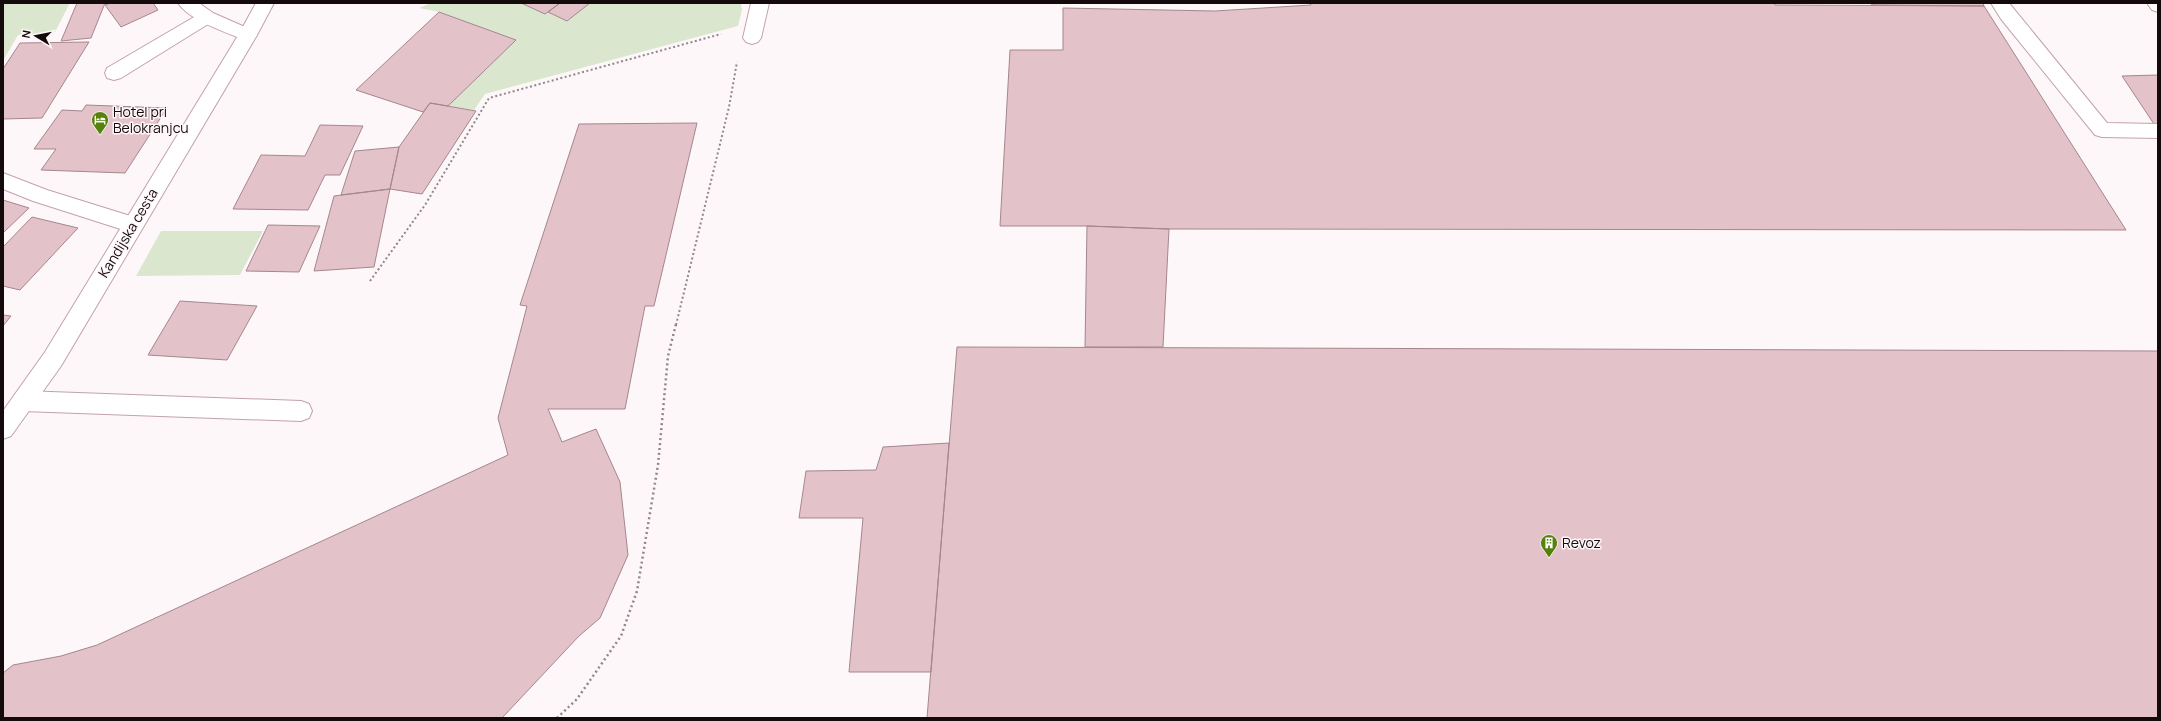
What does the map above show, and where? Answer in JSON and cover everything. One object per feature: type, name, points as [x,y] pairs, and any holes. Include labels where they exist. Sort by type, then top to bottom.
[{"type":"main road","points":[[187,3],[207,17],[248,35]]},
{"type":"main road","name":"Kandijska cesta","points":[[3,429],[53,359],[248,35],[265,3]]},
{"type":"main road","points":[[752,38],[760,3]]},
{"type":"main road","points":[[2000,3],[2007,15],[2102,130],[2158,131]]},
{"type":"main road","points":[[114,73],[207,17]]},
{"type":"main road","points":[[3,181],[40,196],[133,225]]},
{"type":"main road","points":[[23,401],[302,411]]},
{"type":"path","points":[[370,281],[425,205],[489,98],[726,32]]},
{"type":"path","points":[[557,718],[577,699],[621,636],[637,591],[658,465],[668,356],[729,107],[738,54]]},
{"type":"green space","points":[[3,3],[70,3],[55,32],[18,35],[3,61]]},
{"type":"green space","points":[[431,3],[521,3],[545,14],[548,12],[567,21],[590,3],[741,3],[742,10],[738,26],[485,94],[474,110],[448,106],[439,12],[419,8]]},
{"type":"green space","points":[[161,231],[263,231],[240,275],[136,276]]},
{"type":"building","points":[[77,3],[105,3],[91,38],[61,41]]},
{"type":"building","points":[[111,3],[153,3],[158,10],[121,27],[105,5]]},
{"type":"building","points":[[521,3],[560,3],[545,14]]},
{"type":"building","points":[[560,3],[590,3],[567,21],[548,12]]},
{"type":"building","points":[[1310,3],[1774,3],[1775,5],[1984,6],[2126,230],[1169,229],[1087,226],[1000,226],[1010,50],[1063,50],[1063,8],[1215,11],[1311,5]]},
{"type":"building","points":[[1871,3],[1983,3],[1984,6],[1872,5]]},
{"type":"building","points":[[439,12],[516,40],[448,106],[430,103],[423,112],[356,90]]},
{"type":"building","points":[[89,42],[42,118],[3,119],[3,69],[20,43]]},
{"type":"building","points":[[2158,75],[2158,130],[2122,76]]},
{"type":"building","points":[[430,103],[476,111],[422,194],[390,189],[399,147]]},
{"type":"building","name":"Hotel pri Belokranjcu","points":[[86,105],[167,108],[125,173],[41,170],[56,149],[34,149],[62,110],[82,111]]},
{"type":"building","points":[[697,123],[654,306],[645,306],[625,409],[548,409],[562,442],[596,429],[620,482],[628,555],[600,618],[579,636],[502,718],[3,718],[3,673],[13,665],[61,656],[97,645],[508,455],[498,418],[527,306],[520,305],[579,124]]},
{"type":"building","points":[[320,125],[363,126],[340,175],[325,175],[308,210],[233,209],[261,155],[305,156]]},
{"type":"building","points":[[399,147],[390,189],[341,195],[355,151]]},
{"type":"building","points":[[390,189],[374,267],[314,271],[334,196]]},
{"type":"building","points":[[3,200],[29,208],[3,233]]},
{"type":"building","points":[[32,217],[78,228],[20,290],[3,286],[3,247]]},
{"type":"building","points":[[268,225],[320,226],[299,272],[246,271]]},
{"type":"building","points":[[1087,226],[1169,229],[1163,347],[1085,347]]},
{"type":"building","points":[[180,301],[257,306],[227,360],[148,355]]},
{"type":"building","points":[[3,315],[11,316],[3,326]]},
{"type":"building","name":"Revoz","points":[[957,347],[2158,351],[2158,718],[927,718]]},
{"type":"building","points":[[949,443],[931,672],[849,672],[863,518],[799,518],[806,471],[876,470],[883,447]]},
{"type":"place","name":"Hotel pri Belokranjcu","points":[[100,135]]},
{"type":"place","name":"Revoz","points":[[1549,558]]}]
